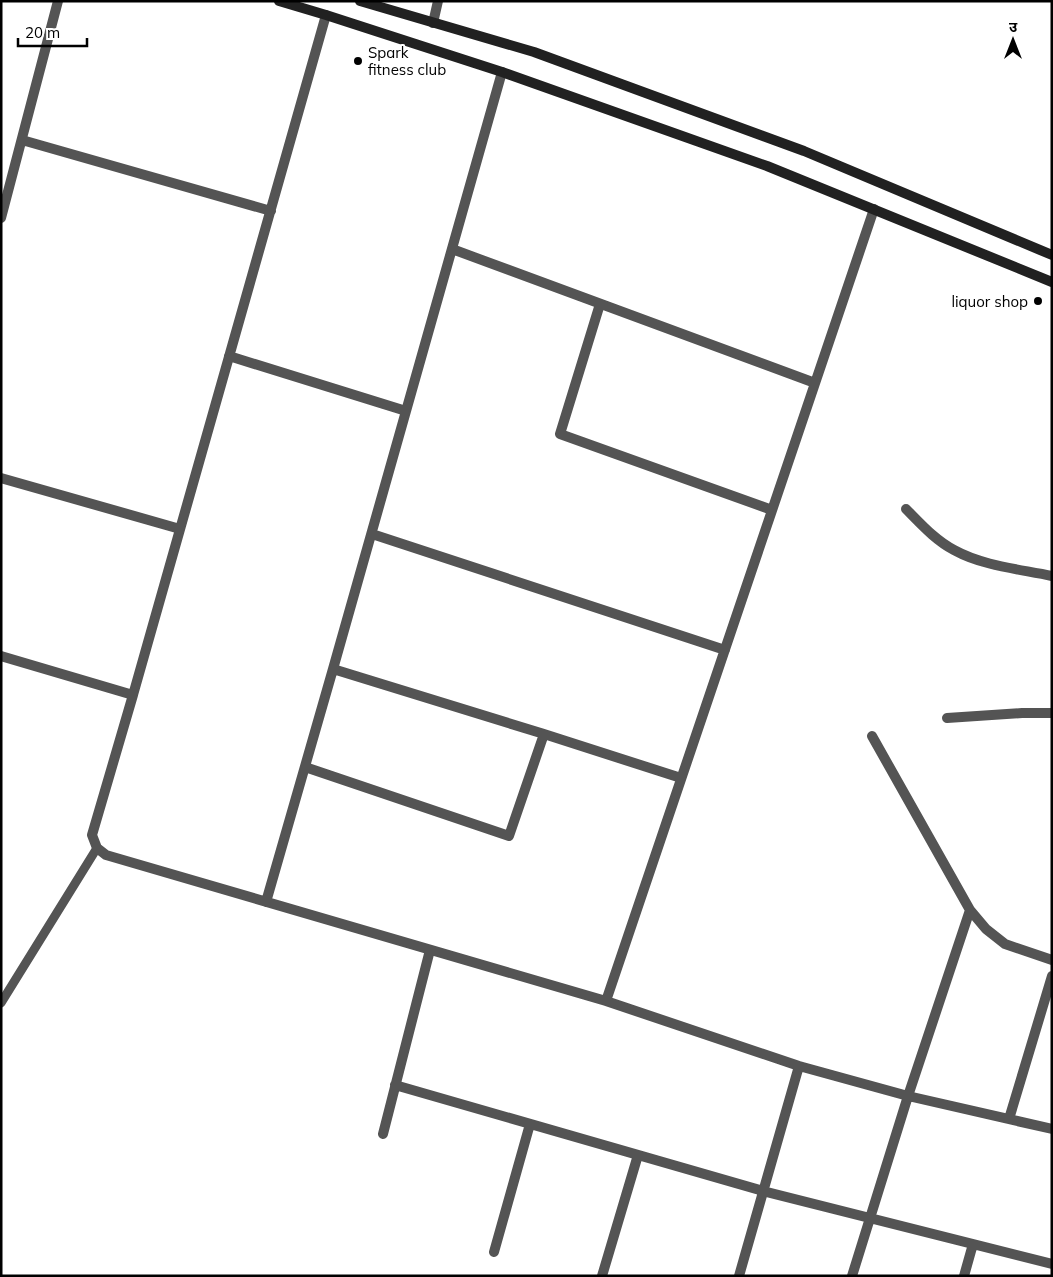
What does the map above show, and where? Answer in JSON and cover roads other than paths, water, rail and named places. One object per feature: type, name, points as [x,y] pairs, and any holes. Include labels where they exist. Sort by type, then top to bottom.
[{"type":"street","points":[[1,218],[58,1]]},
{"type":"street","points":[[279,1],[502,72],[768,166],[1052,282]]},
{"type":"street","points":[[360,1],[534,52],[804,151],[1052,254]]},
{"type":"street","points":[[433,22],[438,1]]},
{"type":"street","points":[[326,15],[92,834],[97,848],[106,855],[606,1001],[798,1066],[908,1096],[1052,1128]]},
{"type":"street","points":[[266,902],[334,669],[502,72]]},
{"type":"street","points":[[22,140],[271,211]]},
{"type":"street","points":[[606,1001],[874,209]]},
{"type":"street","points":[[452,249],[815,383]]},
{"type":"street","points":[[600,304],[560,434],[772,510]]},
{"type":"street","points":[[229,356],[406,411]]},
{"type":"street","points":[[1,478],[180,529]]},
{"type":"street","points":[[906,509],[934,536],[954,550],[980,561],[1052,576]]},
{"type":"street","points":[[372,534],[725,650]]},
{"type":"street","points":[[1,656],[133,695]]},
{"type":"street","points":[[334,669],[681,778]]},
{"type":"street","points":[[947,718],[1052,713]]},
{"type":"street","points":[[305,767],[509,836],[544,734]]},
{"type":"street","points":[[872,736],[970,910],[986,929],[1005,944],[1052,960]]},
{"type":"street","points":[[852,1276],[908,1096],[970,910]]},
{"type":"street","points":[[383,1134],[430,950]]},
{"type":"street","points":[[1009,1119],[1052,976]]},
{"type":"street","points":[[739,1276],[798,1066]]},
{"type":"street","points":[[395,1086],[763,1191],[1052,1264]]},
{"type":"street","points":[[494,1252],[530,1124]]},
{"type":"street","points":[[602,1276],[638,1155]]},
{"type":"street","points":[[964,1276],[973,1244]]},
{"type":"lane","points":[[1,1003],[97,848]]},
{"type":"place","name":"Spark fitness club","points":[[358,61]]},
{"type":"place","name":"liquor shop","points":[[1038,301]]}]
